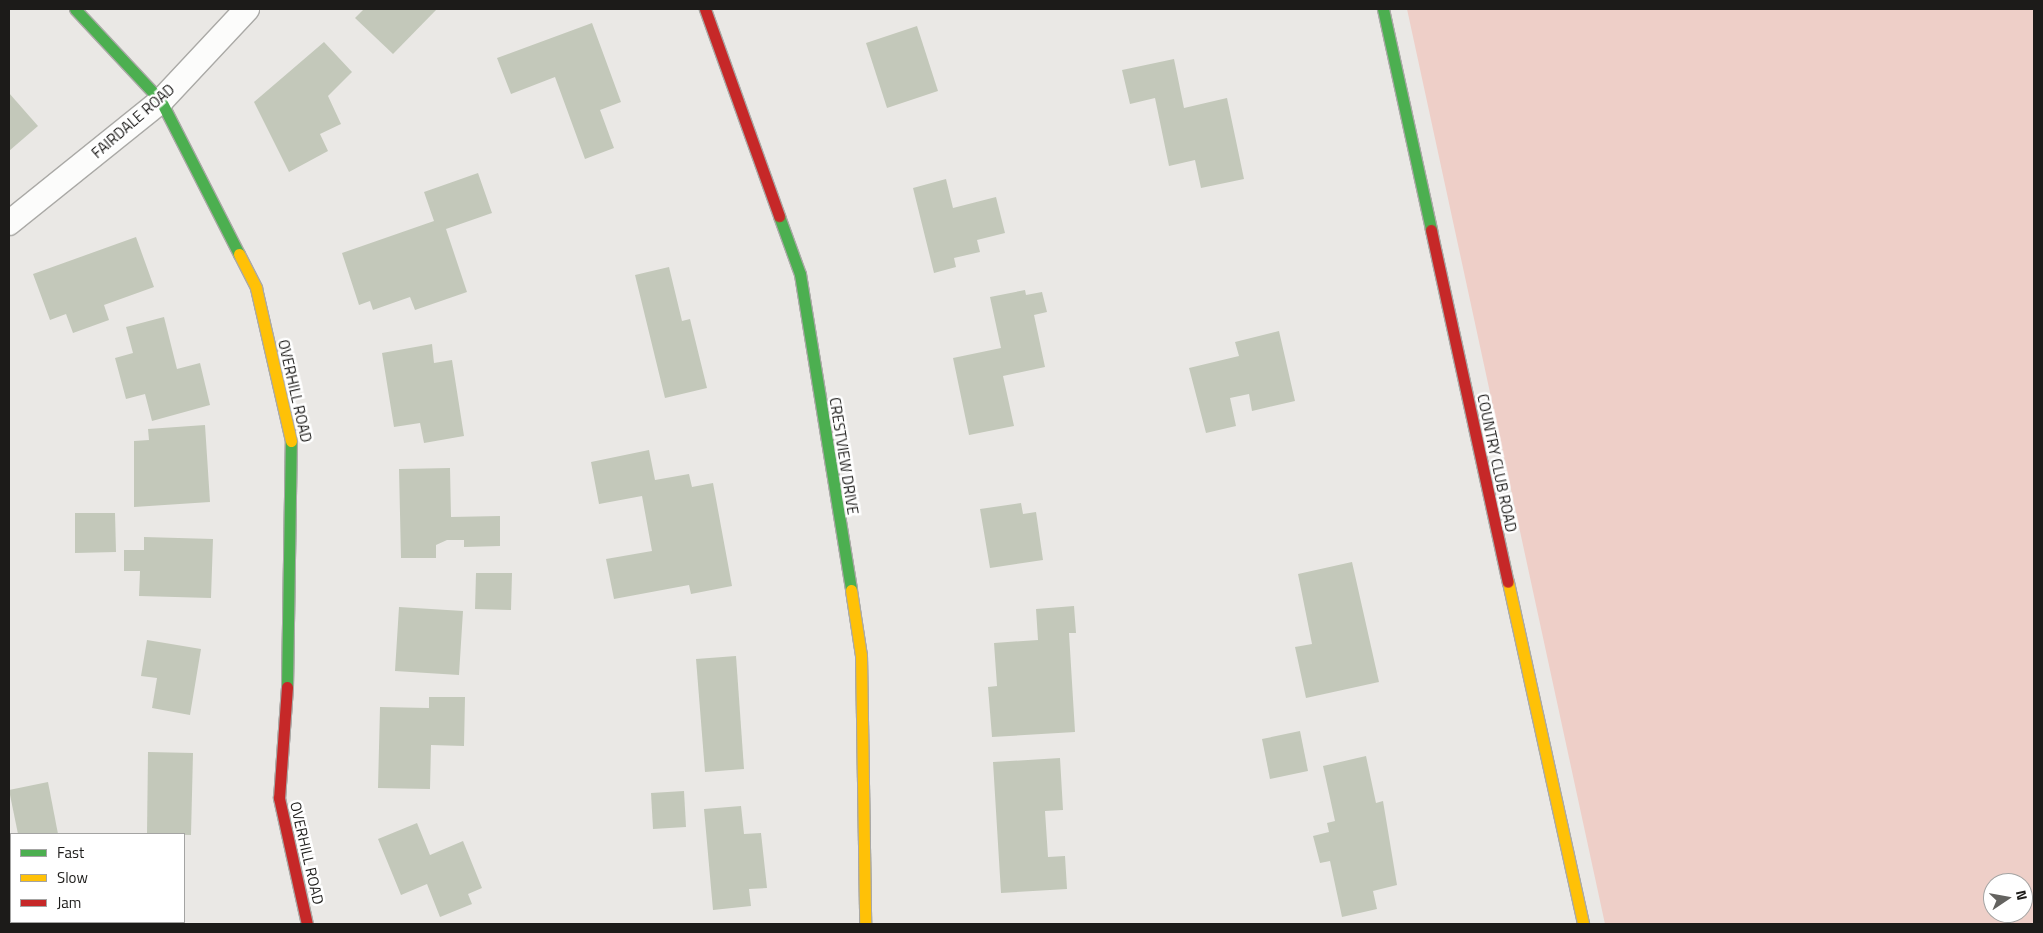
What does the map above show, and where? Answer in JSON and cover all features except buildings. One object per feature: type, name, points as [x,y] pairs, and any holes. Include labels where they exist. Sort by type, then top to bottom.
[{"type":"street","name":"OVERHILL ROAD","points":[[75,9],[161,101],[256,288],[293,450],[290,650],[278,798],[308,924]]},
{"type":"street","name":"FAIRDALE ROAD","points":[[9,223],[161,101],[247,9]]},
{"type":"street","name":"CRESTVIEW DRIVE","points":[[705,9],[800,274],[861,655],[865,924]]},
{"type":"street","name":"COUNTRY CLUB ROAD","points":[[1383,9],[1583,924]]},
{"type":"shaded area","points":[[1407,9],[2034,9],[2034,924],[1605,924]]},
{"type":"traffic: fast","points":[[75,9],[161,101],[239,254]]},
{"type":"traffic: fast","points":[[1383,9],[1431,230]]},
{"type":"traffic: fast","points":[[779,216],[800,274],[851,590]]},
{"type":"traffic: fast","points":[[287,687],[291,441]]},
{"type":"traffic: slow","points":[[239,254],[256,288],[291,441]]},
{"type":"traffic: slow","points":[[1508,582],[1583,924]]},
{"type":"traffic: slow","points":[[851,590],[861,655],[865,924]]},
{"type":"traffic: jam","points":[[705,9],[779,216]]},
{"type":"traffic: jam","points":[[1431,230],[1508,582]]},
{"type":"traffic: jam","points":[[287,687],[279,798],[307,924]]}]
